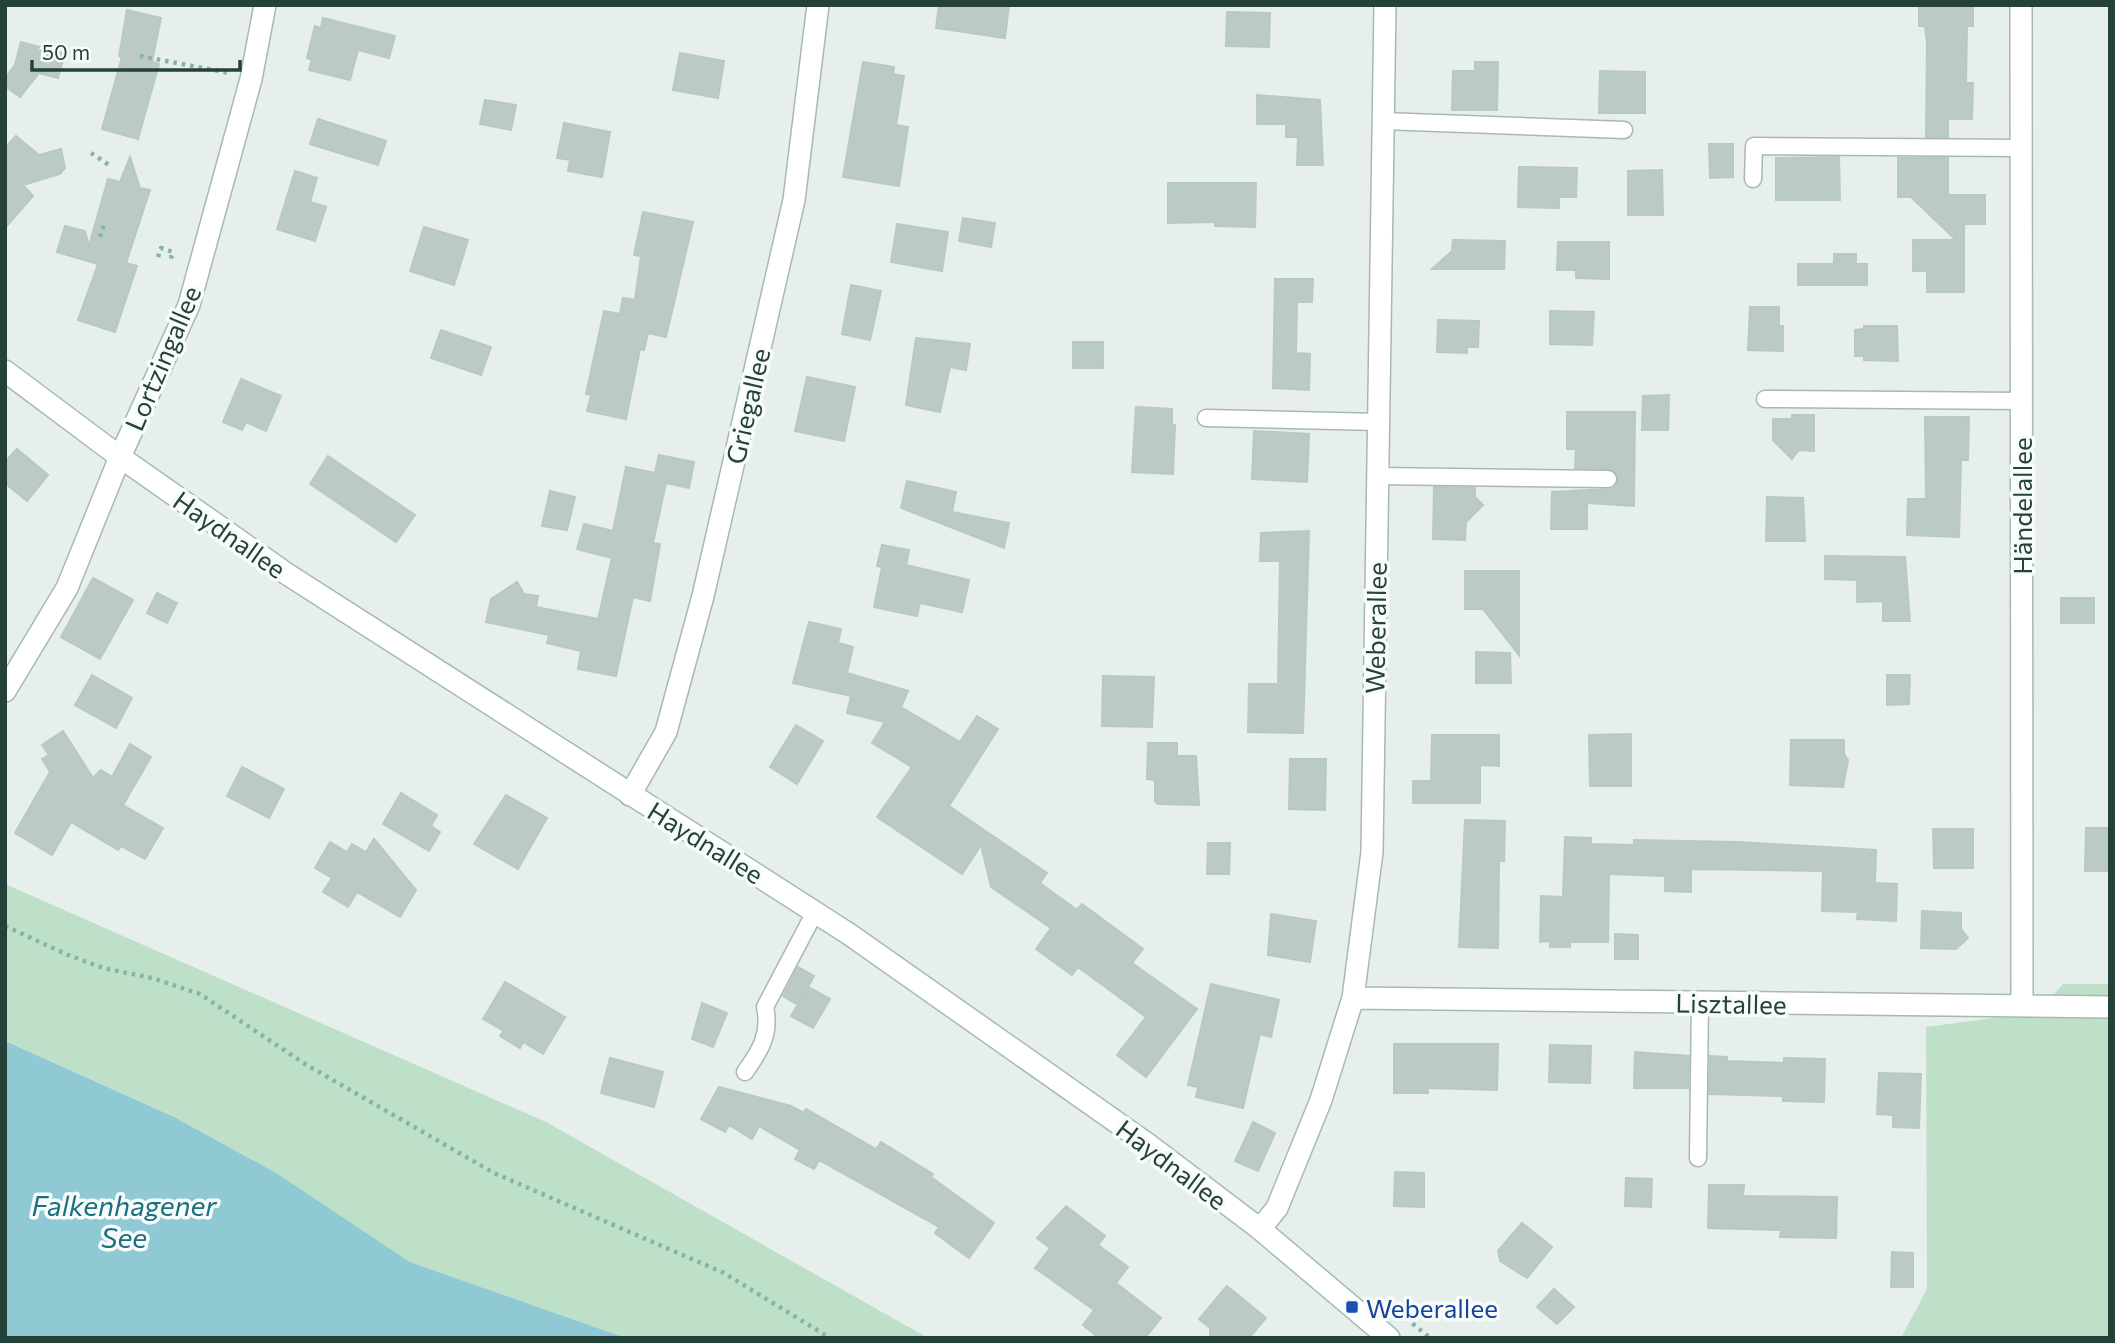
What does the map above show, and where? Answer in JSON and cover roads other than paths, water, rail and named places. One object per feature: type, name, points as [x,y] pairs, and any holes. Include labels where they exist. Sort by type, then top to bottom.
[{"type":"street","name":"Lortzingallee","points":[[5,691],[67,588],[120,457],[189,305],[251,79],[265,5]]},
{"type":"street","name":"Griegallee","points":[[631,794],[666,732],[703,596],[794,200],[818,5]]},
{"type":"street","name":"Weberallee","points":[[1259,1229],[1277,1208],[1321,1100],[1353,998],[1372,852],[1385,5]]},
{"type":"street","name":"Händelallee","points":[[2021,5],[2022,1006]]},
{"type":"street","name":"Haydnallee","points":[[5,371],[120,457],[287,574],[815,912],[1138,1137],[1259,1229],[1389,1338]]},
{"type":"street","name":"Lisztallee","points":[[1353,998],[2110,1007]]},
{"type":"lane","points":[[1383,121],[1624,130]]},
{"type":"lane","points":[[1753,179],[1754,146],[2020,148]]},
{"type":"lane","points":[[1765,399],[2021,401]]},
{"type":"lane","points":[[1206,418],[1378,422]]},
{"type":"lane","points":[[1378,476],[1608,480]]},
{"type":"lane","points":[[744,1072],[762,1048],[769,1023],[765,1007],[815,912]]},
{"type":"lane","points":[[1698,1158],[1700,1002]]},
{"type":"water","name":"Falkenhagener See","points":[[5,1041],[174,1117],[278,1174],[410,1262],[626,1338],[5,1338]]},
{"type":"place","name":"Weberallee","points":[[1352,1307]]}]
